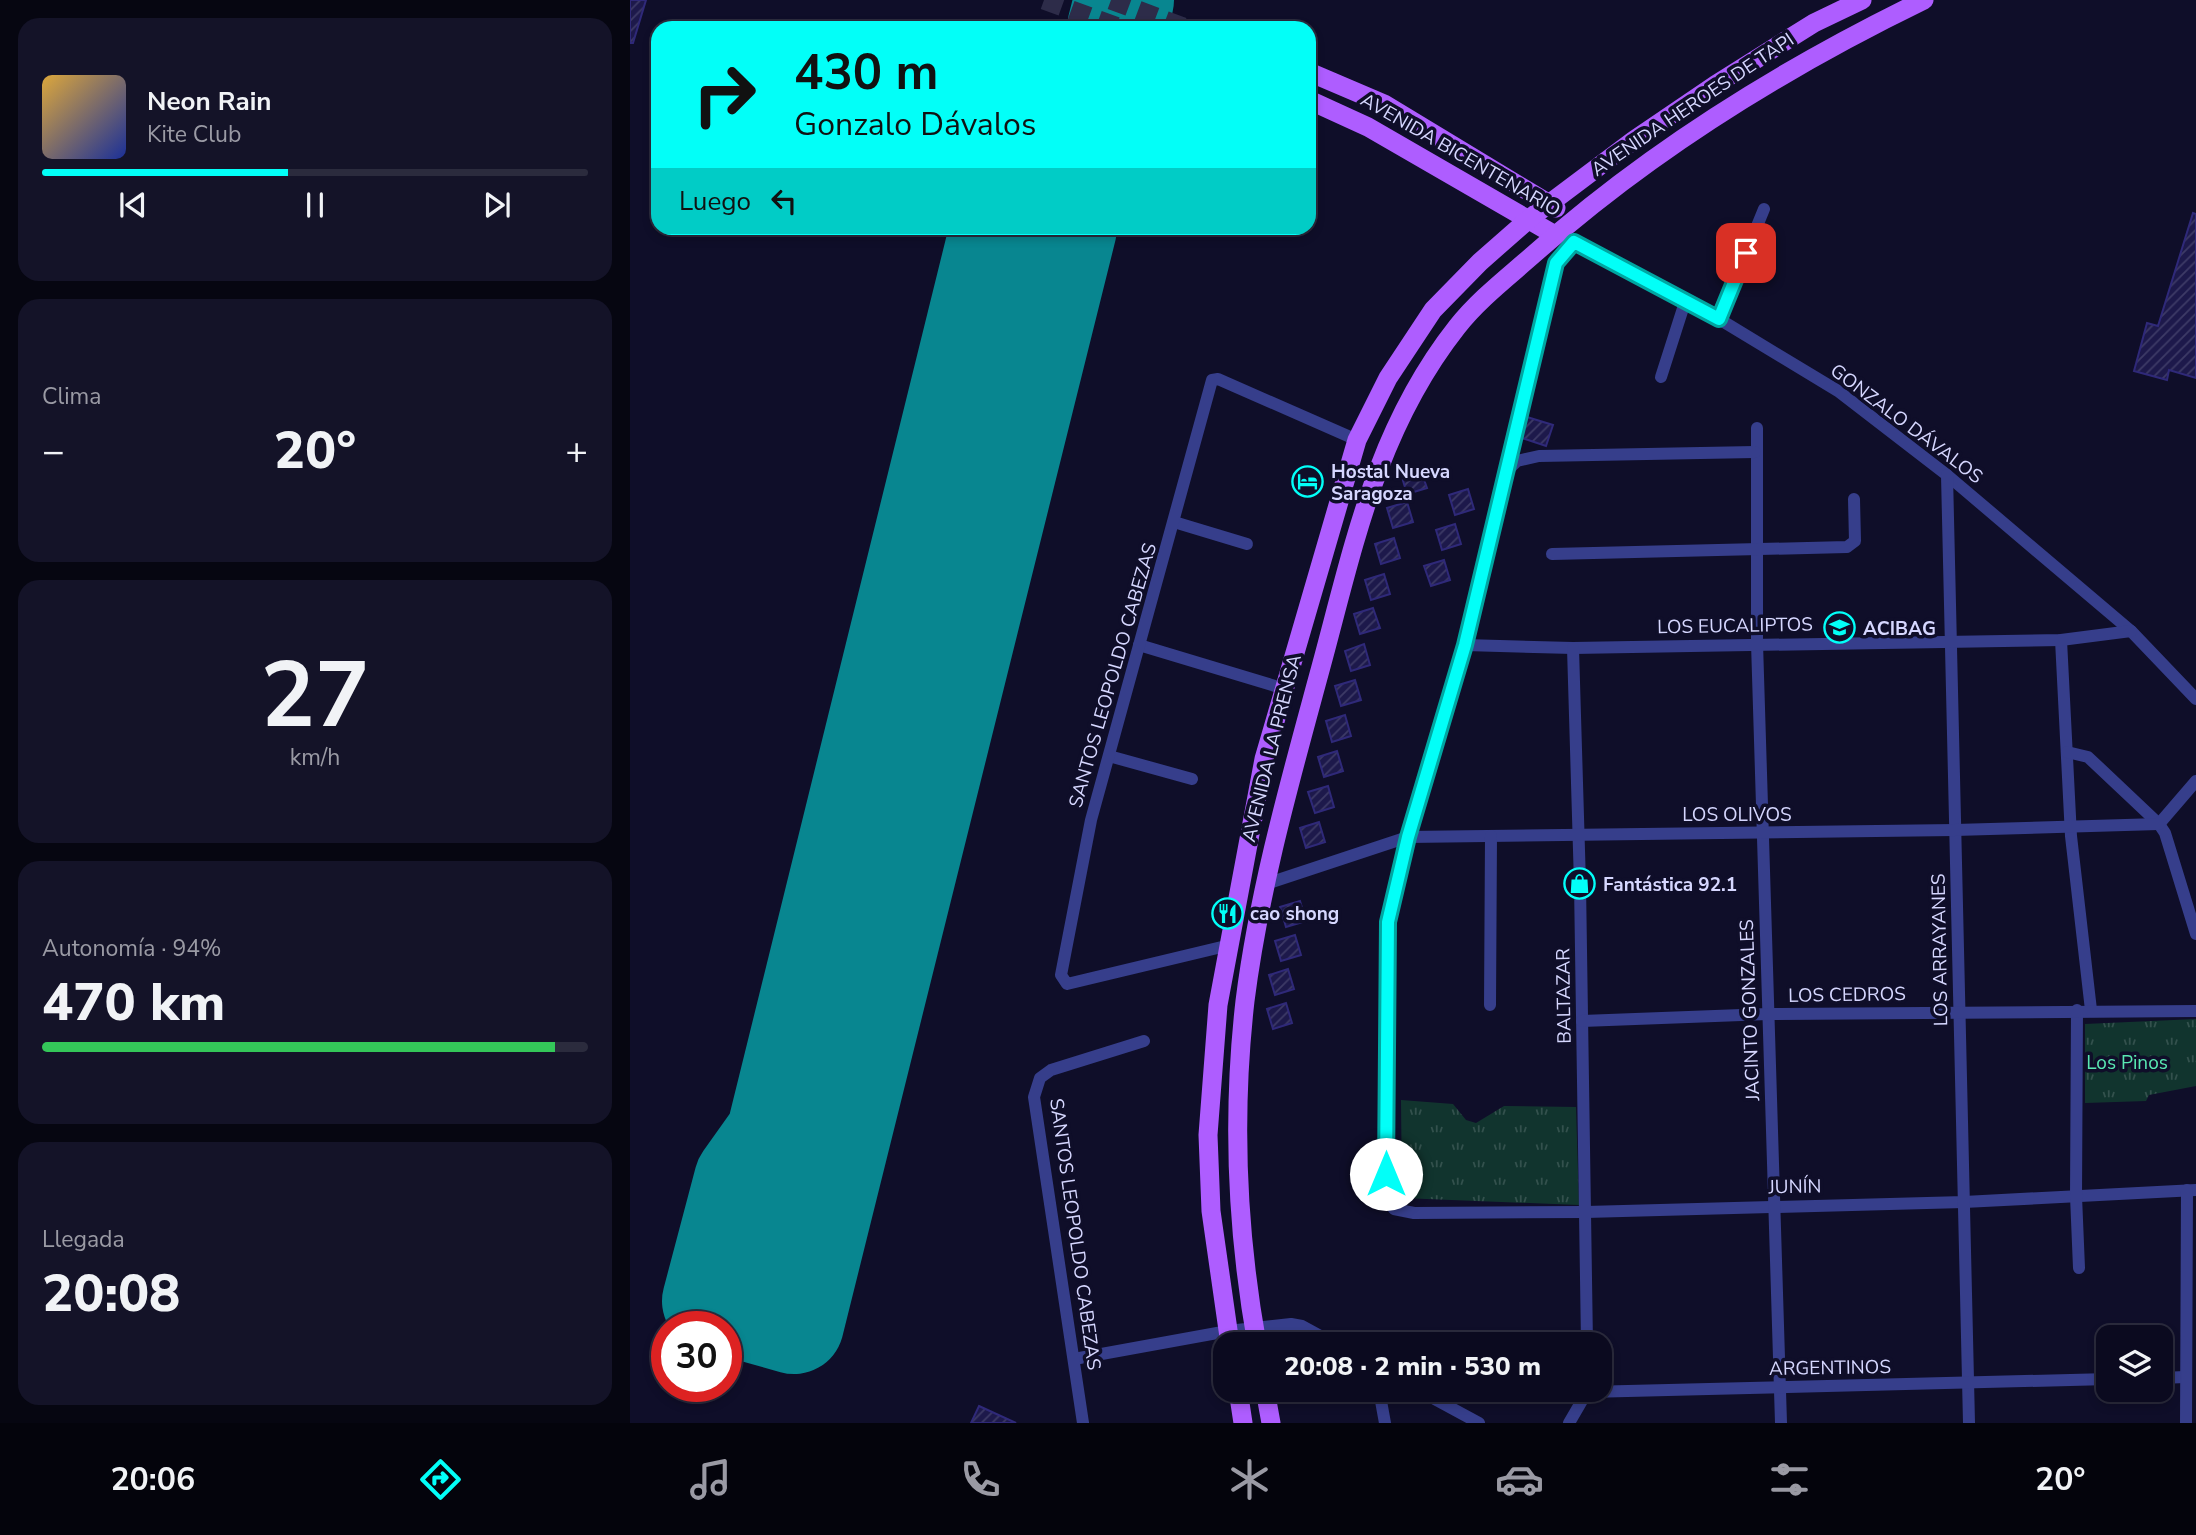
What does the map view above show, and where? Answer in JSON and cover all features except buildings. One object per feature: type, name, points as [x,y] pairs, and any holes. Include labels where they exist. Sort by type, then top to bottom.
[{"type":"main road","name":"AVENIDA HEROES DE TAPI","points":[[1529,219],[1715,85],[1814,23],[1861,0]]},
{"type":"main road","name":"AVENIDA HEROES DE TAPI","points":[[1564,239],[1574,220],[1653,158],[1733,103],[1832,45],[1924,0]]},
{"type":"main road","name":"AVENIDA BICENTENARIO","points":[[1316,75],[1384,104],[1574,220]]},
{"type":"main road","name":"AVENIDA BICENTENARIO","points":[[1316,103],[1368,127],[1564,239]]},
{"type":"main road","name":"AVENIDA LA PRENSA","points":[[1228,1332],[1211,1211],[1208,1135],[1218,1005],[1239,879],[1264,759],[1356,440],[1388,378],[1433,310],[1480,262],[1529,219]]},
{"type":"main road","name":"AVENIDA LA PRENSA","points":[[1255,1332],[1240,1196],[1237,1129],[1245,1001],[1266,884],[1294,758],[1346,566],[1377,466],[1414,388],[1459,324],[1564,239]]},
{"type":"main road","points":[[1240,1402],[1243,1423]]},
{"type":"main road","points":[[1267,1402],[1271,1423]]},
{"type":"street","points":[[1719,319],[1764,209]]},
{"type":"street","points":[[1408,837],[1465,645],[1508,471],[1551,277],[1564,239]]},
{"type":"street","name":"GONZALO DÁVALOS","points":[[1564,239],[1719,319],[1838,391],[1947,475],[2131,631],[2196,699]]},
{"type":"street","points":[[1661,377],[1685,302]]},
{"type":"street","name":"SANTOS LEOPOLDO CABEZAS","points":[[1230,945],[1067,984],[1061,975],[1091,820],[1215,378],[1356,440]]},
{"type":"street","name":"JACINTO GONZALES","points":[[1757,428],[1754,549],[1781,1423]]},
{"type":"street","points":[[1508,471],[1517,461],[1539,456],[1755,452]]},
{"type":"street","name":"LOS ARRAYANES","points":[[1947,475],[1969,1423]]},
{"type":"street","points":[[1552,554],[1853,545],[1854,499]]},
{"type":"street","points":[[1174,522],[1247,544]]},
{"type":"street","name":"LOS EUCALIPTOS","points":[[1465,645],[1573,648],[2061,640],[2131,631]]},
{"type":"street","points":[[2061,640],[2072,826],[2091,1010]]},
{"type":"street","points":[[1139,645],[1285,689]]},
{"type":"street","name":"BALTAZAR","points":[[1573,648],[1579,834],[1587,1332]]},
{"type":"street","points":[[2067,752],[2088,757],[2159,824],[2165,833],[2196,934]]},
{"type":"street","points":[[1110,756],[1192,779]]},
{"type":"street","points":[[2159,824],[2196,781]]},
{"type":"street","name":"LOS OLIVOS","points":[[1266,884],[1408,837],[1955,830],[2159,824]]},
{"type":"street","points":[[1490,1004],[1491,836]]},
{"type":"street","name":"JUNÍN","points":[[1408,837],[1388,922],[1386,1198],[1394,1209],[1415,1213],[1586,1212],[1964,1202],[2192,1190]]},
{"type":"street","points":[[2077,1010],[2076,1196],[2079,1268]]},
{"type":"street","name":"LOS CEDROS","points":[[1582,1021],[1768,1014],[2196,1011]]},
{"type":"street","name":"SANTOS LEOPOLDO CABEZAS","points":[[1083,1423],[1034,1097],[1040,1078],[1051,1070],[1144,1041]]},
{"type":"street","points":[[2186,1423],[2185,1377],[2192,1190]]},
{"type":"street","points":[[1274,1332],[1302,1326],[1313,1332]]},
{"type":"street","points":[[1074,1359],[1213,1340]]},
{"type":"street","points":[[2173,1378],[2185,1377]]},
{"type":"street","name":"ARGENTINOS","points":[[1612,1390],[2096,1379]]},
{"type":"street","points":[[1381,1402],[1385,1423]]},
{"type":"street","points":[[1440,1402],[1479,1423]]},
{"type":"street","name":"ARGENTINOS","points":[[1569,1423],[1581,1402]]},
{"type":"green space","name":"Los Pinos","points":[[2196,1019],[2196,1086],[2149,1095],[2146,1101],[2085,1103],[2085,1024]]},
{"type":"green space","points":[[1401,1100],[1453,1104],[1466,1120],[1476,1123],[1504,1106],[1576,1107],[1579,1205],[1402,1198]]},
{"type":"runway","points":[[1119,21],[1124,0]]},
{"type":"runway","points":[[998,235],[776,1135],[744,1180],[712,1301],[794,1324],[1065,235]]},
{"type":"tunnel","points":[[1044,0],[1102,21]]},
{"type":"tunnel","points":[[1111,0],[1167,21]]},
{"type":"place","name":"Hostal Nueva Saragoza","points":[[1308,482]]},
{"type":"place","name":"ACIBAG","points":[[1840,628]]},
{"type":"place","name":"Fantástica 92.1","points":[[1580,884]]},
{"type":"place","name":"cao shong","points":[[1227,913]]},
{"type":"route","points":[[1386,1174],[1388,922],[1408,837],[1465,645],[1556,263],[1574,242],[1719,319],[1746,253]]}]
